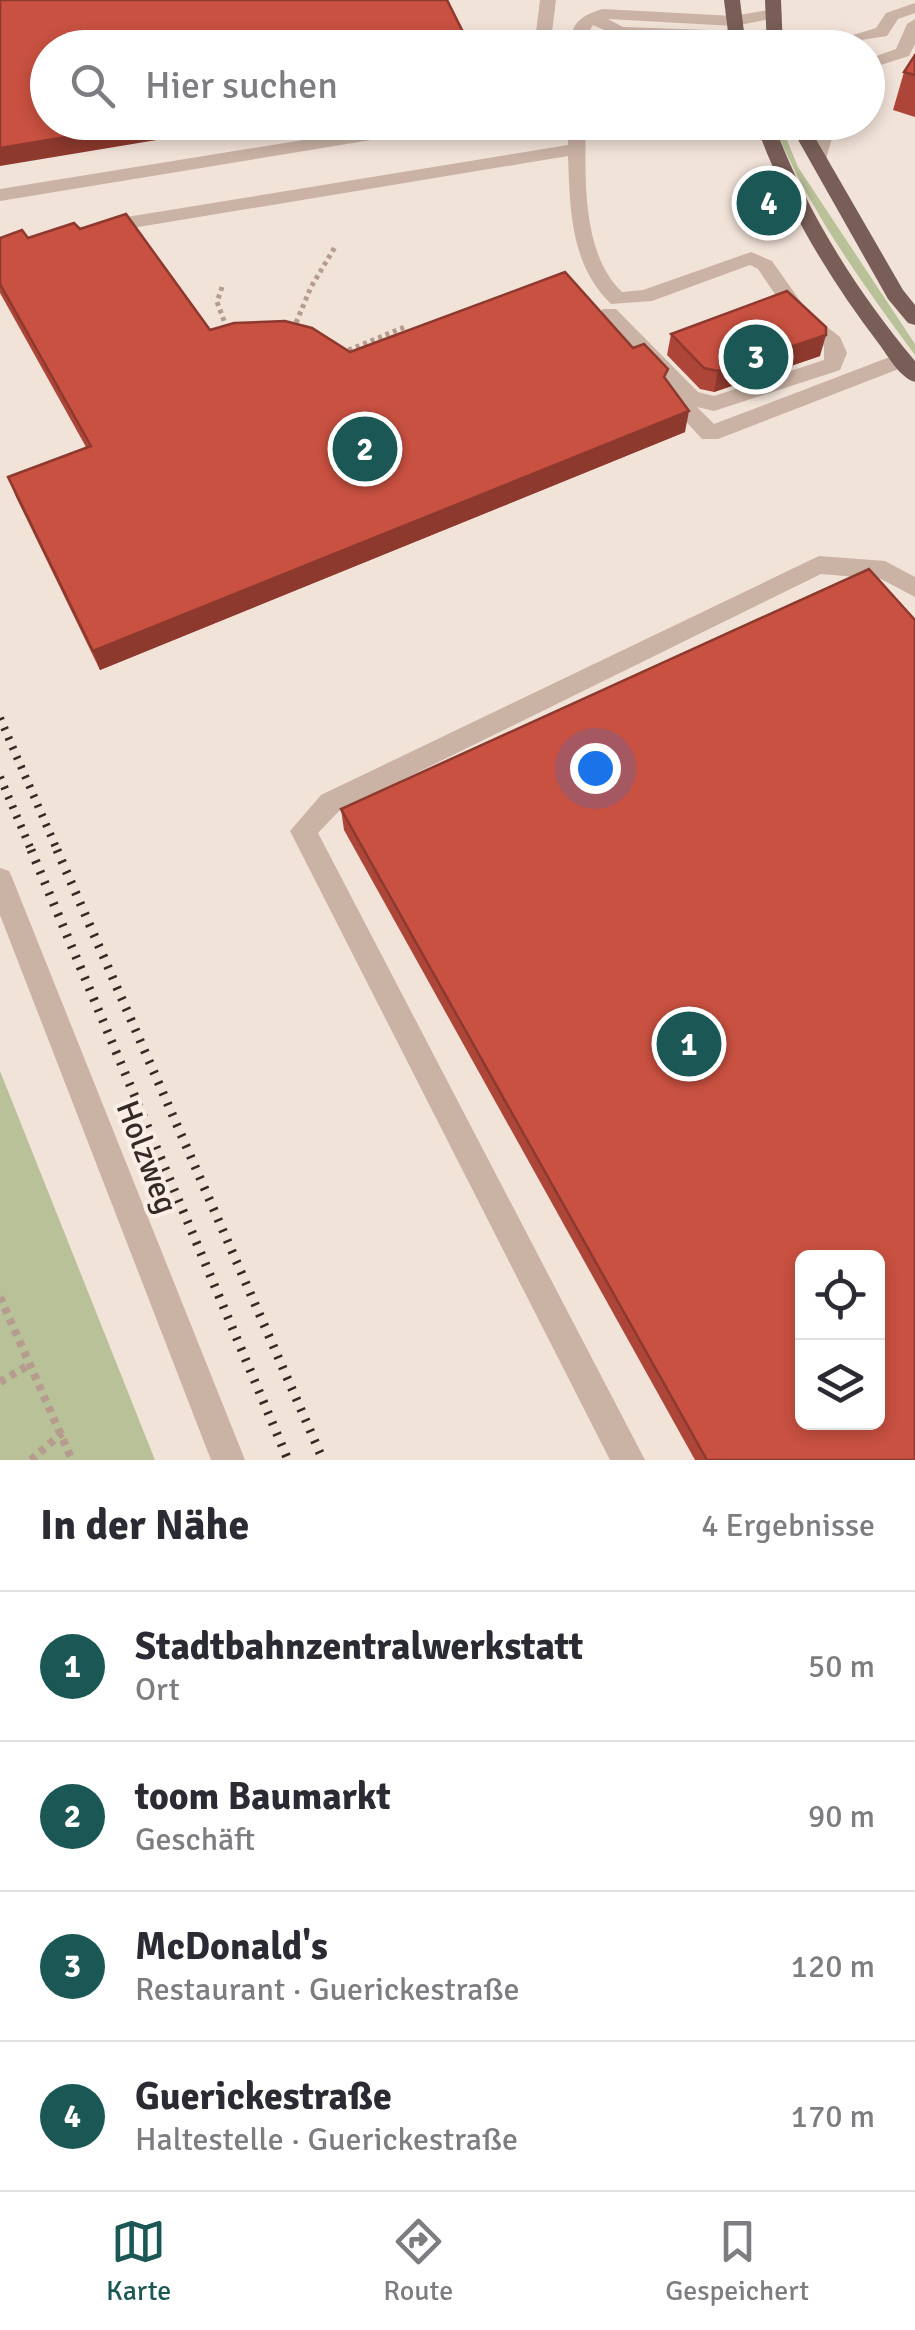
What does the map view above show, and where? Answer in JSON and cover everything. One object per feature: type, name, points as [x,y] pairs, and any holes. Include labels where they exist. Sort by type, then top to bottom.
[{"type":"main road","points":[[732,0],[735,30]]},
{"type":"main road","points":[[771,140],[796,199],[908,367]]},
{"type":"main road","points":[[807,140],[895,294],[915,318]]},
{"type":"street","points":[[544,30],[548,0]]},
{"type":"street","points":[[652,0],[673,0]]},
{"type":"street","points":[[877,0],[888,5],[892,16]]},
{"type":"street","points":[[743,30],[774,7]]},
{"type":"street","points":[[590,8],[708,30]]},
{"type":"street","points":[[590,8],[608,29],[616,30]]},
{"type":"street","points":[[882,30],[892,16],[912,13],[909,55]]},
{"type":"street","points":[[0,195],[339,140]]},
{"type":"street","points":[[576,140],[588,258],[614,306],[691,398],[702,404],[714,404],[833,364],[837,354],[832,342],[801,317],[765,265],[751,258],[614,306]]},
{"type":"street","points":[[818,160],[823,140]]},
{"type":"street","points":[[74,232],[576,149]]},
{"type":"street","points":[[614,306],[622,340],[710,434],[908,367]]},
{"type":"street","points":[[628,1460],[303,832],[330,803],[819,565],[885,570],[915,588]]},
{"type":"street","name":"Holzweg","points":[[1,885],[228,1460]]},
{"type":"path","points":[[302,340],[290,337],[310,287],[335,247]]},
{"type":"path","points":[[222,287],[217,302],[230,336],[244,335]]},
{"type":"path","points":[[326,349],[338,355],[405,327]]},
{"type":"path","points":[[0,1297],[72,1460]]},
{"type":"path","points":[[0,1382],[28,1366]]},
{"type":"path","points":[[32,1460],[62,1434]]},
{"type":"green space","points":[[781,140],[787,140],[798,167],[915,344],[915,355],[855,272]]},
{"type":"green space","points":[[0,1071],[155,1460],[0,1460]]},
{"type":"building","points":[[0,0],[447,0],[462,30],[30,30],[30,140],[48,140],[0,148]]},
{"type":"building","points":[[915,55],[915,75],[904,72]]},
{"type":"building","points":[[126,214],[210,330],[234,323],[285,321],[312,328],[350,352],[565,272],[633,348],[644,344],[668,369],[664,377],[689,411],[93,651],[8,477],[91,446],[0,284],[0,238],[22,230],[28,238],[74,223],[80,229]]},
{"type":"building","points":[[787,291],[826,327],[826,335],[718,371],[704,368],[671,334]]},
{"type":"building","points":[[869,569],[915,620],[915,1460],[707,1460],[341,809]]},
{"type":"railway","points":[[0,718],[58,852]]},
{"type":"railway","points":[[0,777],[32,852]]},
{"type":"railway","points":[[31,850],[288,1460]]},
{"type":"railway","points":[[57,850],[323,1460]]},
{"type":"place","name":"Guerickestraße","points":[[769,203]]},
{"type":"place","name":"McDonald's","points":[[756,357]]},
{"type":"place","name":"toom Baumarkt","points":[[365,449]]},
{"type":"place","name":"Stadtbahnzentralwerkstatt","points":[[689,1044]]}]
